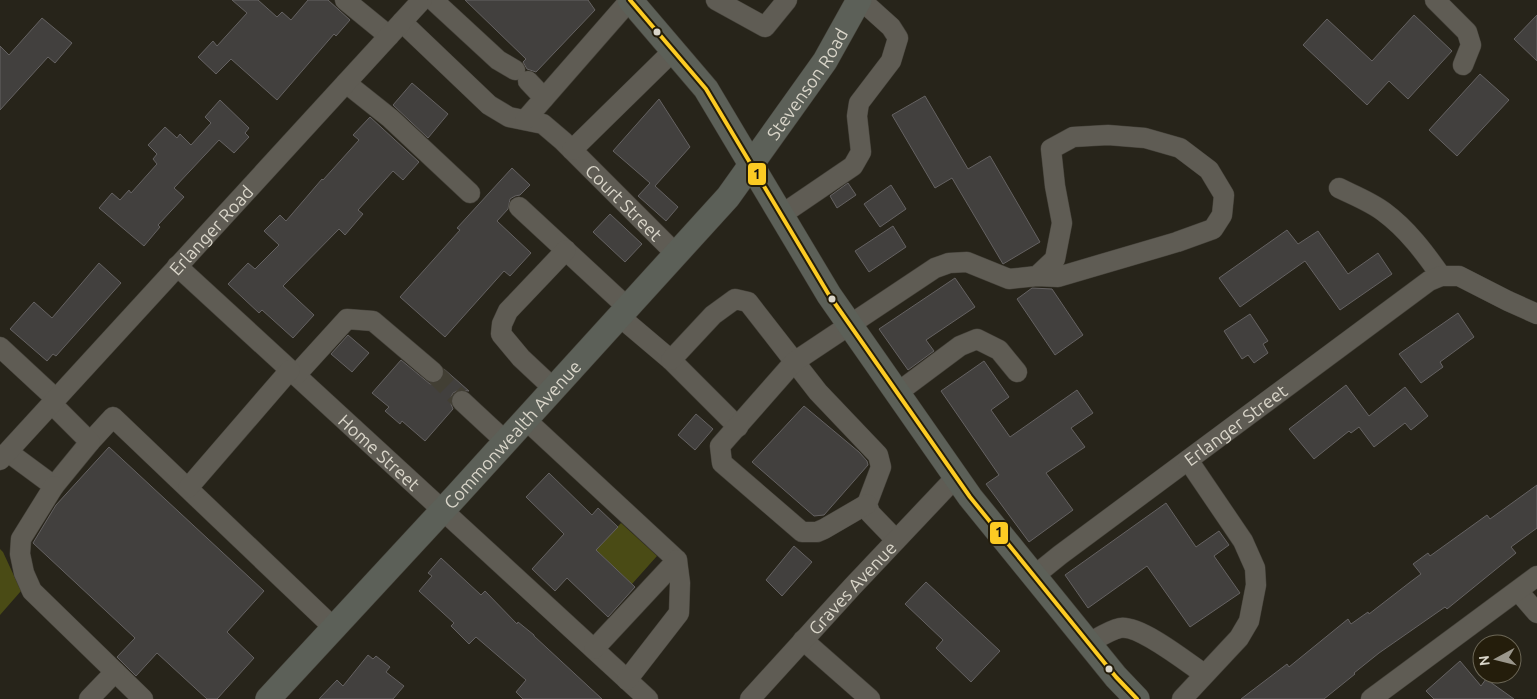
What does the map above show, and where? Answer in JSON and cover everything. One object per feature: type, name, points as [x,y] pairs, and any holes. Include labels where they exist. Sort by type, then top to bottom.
[{"type":"main road","points":[[630,0],[706,89],[750,166],[829,295],[970,497],[1116,677],[1138,699]]},
{"type":"main road","name":"Stevenson Road","points":[[750,166],[824,60],[860,0]]},
{"type":"main road","name":"Commonwealth Avenue","points":[[268,699],[728,197],[750,166]]},
{"type":"street","name":"Court Street","points":[[345,0],[395,29],[489,105],[509,117],[543,124],[572,150],[676,254]]},
{"type":"street","name":"Erlanger Road","points":[[4,456],[422,0]]},
{"type":"street","points":[[433,0],[498,60],[521,76],[544,98]]},
{"type":"street","points":[[525,120],[630,0]]},
{"type":"street","points":[[716,0],[765,27],[787,0]]},
{"type":"street","points":[[781,215],[853,166],[861,152],[857,116],[859,103],[891,61],[898,38],[891,26],[860,0]]},
{"type":"street","points":[[1435,0],[1467,32],[1471,45],[1463,65]]},
{"type":"street","points":[[572,150],[674,50]]},
{"type":"street","points":[[346,83],[390,118],[470,193]]},
{"type":"street","points":[[671,360],[713,315],[735,299],[748,302],[794,362],[818,392],[878,455],[880,467],[866,504],[817,532],[802,532],[722,463],[720,446],[794,362],[936,268],[966,262],[1009,279],[1037,276],[1058,277],[1177,242],[1213,229],[1222,215],[1224,195],[1209,170],[1180,148],[1145,138],[1108,135],[1072,137],[1051,149],[1062,223],[1055,259],[1037,276]]},
{"type":"street","points":[[1339,188],[1383,210],[1407,233],[1441,276],[1459,276],[1537,314]]},
{"type":"street","points":[[519,206],[566,250],[623,311],[738,427]]},
{"type":"street","points":[[553,388],[521,358],[501,334],[502,324],[508,311],[566,250]]},
{"type":"street","name":"Home Street","points":[[177,266],[648,699]]},
{"type":"street","name":"Erlanger Street","points":[[1034,576],[1429,281],[1441,276]]},
{"type":"street","points":[[188,488],[293,372],[347,319],[374,321],[433,372]]},
{"type":"street","points":[[898,393],[960,346],[977,339],[1000,350],[1017,372]]},
{"type":"street","points":[[0,347],[54,401],[90,442]]},
{"type":"street","points":[[462,401],[506,441]]},
{"type":"street","points":[[143,699],[32,591],[24,573],[20,554],[21,539],[54,486],[113,417],[334,628]]},
{"type":"street","points":[[525,419],[678,560],[680,583],[679,613],[627,680]]},
{"type":"street","points":[[4,456],[54,486]]},
{"type":"street","points":[[1182,699],[1239,638],[1249,621],[1256,585],[1255,568],[1243,541],[1188,460]]},
{"type":"street","name":"Graves Avenue","points":[[750,699],[956,477]]},
{"type":"street","points":[[866,504],[870,514],[896,540]]},
{"type":"street","points":[[594,649],[678,560]]},
{"type":"street","points":[[1371,699],[1537,576]]},
{"type":"street","points":[[1518,590],[1537,612]]},
{"type":"street","points":[[1089,643],[1120,628],[1129,627],[1138,630],[1204,674]]},
{"type":"street","points":[[803,640],[870,699]]},
{"type":"street","points":[[89,699],[115,672]]},
{"type":"shaded area","points":[[621,523],[657,556],[632,584],[596,550]]},
{"type":"shaded area","points":[[0,549],[21,591],[0,615]]},
{"type":"building","points":[[232,0],[258,0],[277,17],[282,12],[291,20],[308,0],[328,0],[350,20],[336,36],[334,34],[277,100],[231,59],[216,74],[198,57],[213,41],[217,46],[247,13]]},
{"type":"building","points":[[465,0],[588,0],[595,10],[536,72],[527,69],[523,62],[526,59]]},
{"type":"building","points":[[1414,15],[1452,51],[1408,99],[1389,81],[1367,105],[1303,45],[1327,19],[1372,61]]},
{"type":"building","points":[[1537,15],[1537,61],[1514,39]]},
{"type":"building","points":[[42,18],[72,43],[55,63],[48,57],[0,110],[0,46],[9,55]]},
{"type":"building","points":[[1480,74],[1509,100],[1457,156],[1429,130]]},
{"type":"building","points":[[412,83],[448,114],[428,138],[393,105]]},
{"type":"building","points":[[925,96],[968,169],[990,156],[1040,242],[1003,264],[952,178],[935,188],[892,115]]},
{"type":"building","points":[[659,99],[690,147],[655,186],[678,207],[666,221],[638,196],[650,183],[613,151]]},
{"type":"building","points":[[220,100],[249,128],[245,133],[249,137],[234,153],[219,140],[174,188],[184,197],[158,225],[160,227],[144,246],[99,208],[112,193],[120,200],[129,190],[131,193],[157,164],[153,159],[157,154],[148,145],[165,127],[177,138],[180,134],[191,145],[211,123],[205,117]]},
{"type":"building","points":[[370,117],[419,162],[403,180],[393,171],[358,210],[363,214],[345,235],[339,229],[283,286],[314,315],[293,338],[262,310],[259,313],[228,284],[248,263],[255,269],[279,245],[264,231],[280,215],[286,221],[359,140],[353,135]]},
{"type":"building","points":[[512,168],[530,185],[520,195],[510,199],[508,209],[497,221],[531,253],[510,276],[504,271],[445,337],[400,297],[460,230],[457,228]]},
{"type":"building","points":[[848,183],[856,195],[837,208],[830,196]]},
{"type":"building","points":[[891,185],[906,209],[880,227],[864,204]]},
{"type":"building","points":[[610,214],[642,244],[625,262],[593,232]]},
{"type":"building","points":[[893,226],[906,247],[869,272],[855,251]]},
{"type":"building","points":[[1287,230],[1298,244],[1318,231],[1348,274],[1378,253],[1392,274],[1340,310],[1305,261],[1240,307],[1219,278]]},
{"type":"building","points":[[99,263],[121,283],[56,356],[53,354],[47,361],[10,329],[34,302],[52,318]]},
{"type":"building","points":[[955,278],[975,307],[926,340],[934,351],[908,370],[879,329]]},
{"type":"building","points":[[1032,288],[1052,289],[1083,335],[1055,355],[1017,299]]},
{"type":"building","points":[[1458,313],[1474,337],[1440,362],[1443,367],[1421,383],[1399,354]]},
{"type":"building","points":[[1250,314],[1268,341],[1263,344],[1268,353],[1254,363],[1248,355],[1242,359],[1224,331]]},
{"type":"building","points":[[348,335],[369,353],[352,372],[331,354]]},
{"type":"building","points":[[401,360],[430,384],[442,380],[445,375],[444,369],[469,391],[459,390],[453,393],[450,399],[453,409],[425,441],[402,421],[400,424],[385,411],[389,407],[372,393]]},
{"type":"building","points":[[984,361],[1009,397],[991,410],[1010,437],[1077,390],[1093,413],[1071,428],[1085,447],[1046,473],[1073,510],[1029,542],[986,484],[999,475],[941,391]]},
{"type":"building","points":[[1346,385],[1369,416],[1405,387],[1428,416],[1411,430],[1405,423],[1374,447],[1359,427],[1351,433],[1349,431],[1314,459],[1289,429]]},
{"type":"building","points":[[804,406],[859,452],[868,465],[824,515],[814,516],[752,462]]},
{"type":"building","points":[[696,414],[713,429],[695,450],[678,435]]},
{"type":"building","points":[[109,447],[264,591],[227,632],[254,658],[217,699],[207,699],[157,653],[136,676],[117,657],[135,638],[33,543],[56,505]]},
{"type":"building","points":[[549,473],[592,515],[598,508],[618,527],[596,550],[635,587],[608,617],[567,578],[555,591],[532,569],[564,534],[526,497]]},
{"type":"building","points":[[1537,485],[1537,528],[1511,547],[1516,553],[1447,609],[1445,607],[1379,653],[1324,699],[1241,699],[1287,664],[1289,667],[1348,619],[1351,624],[1368,612],[1369,614],[1421,574],[1413,564],[1428,553],[1430,556],[1487,515],[1490,519]]},
{"type":"building","points":[[1166,503],[1196,547],[1219,531],[1229,545],[1214,556],[1240,593],[1190,627],[1147,566],[1088,608],[1065,575]]},
{"type":"building","points":[[794,546],[812,562],[782,596],[766,580]]},
{"type":"building","points":[[441,558],[481,595],[485,591],[517,624],[518,622],[534,635],[602,699],[523,699],[516,692],[526,680],[476,637],[469,644],[451,626],[454,623],[419,591],[432,576],[428,573]]},
{"type":"building","points":[[926,582],[1000,651],[971,682],[936,648],[943,640],[905,604]]},
{"type":"building","points":[[368,655],[373,659],[376,656],[390,667],[386,672],[404,686],[393,699],[319,699],[337,680],[343,686]]},
{"type":"building","points":[[1460,661],[1472,675],[1472,684],[1479,684],[1481,686],[1482,684],[1493,684],[1514,699],[1434,699],[1426,691]]},
{"type":"tunnel","points":[[433,372],[462,401]]},
{"type":"transit line","name":"1","points":[[630,0],[706,89],[829,295],[970,497],[1116,677],[1137,699]]}]
